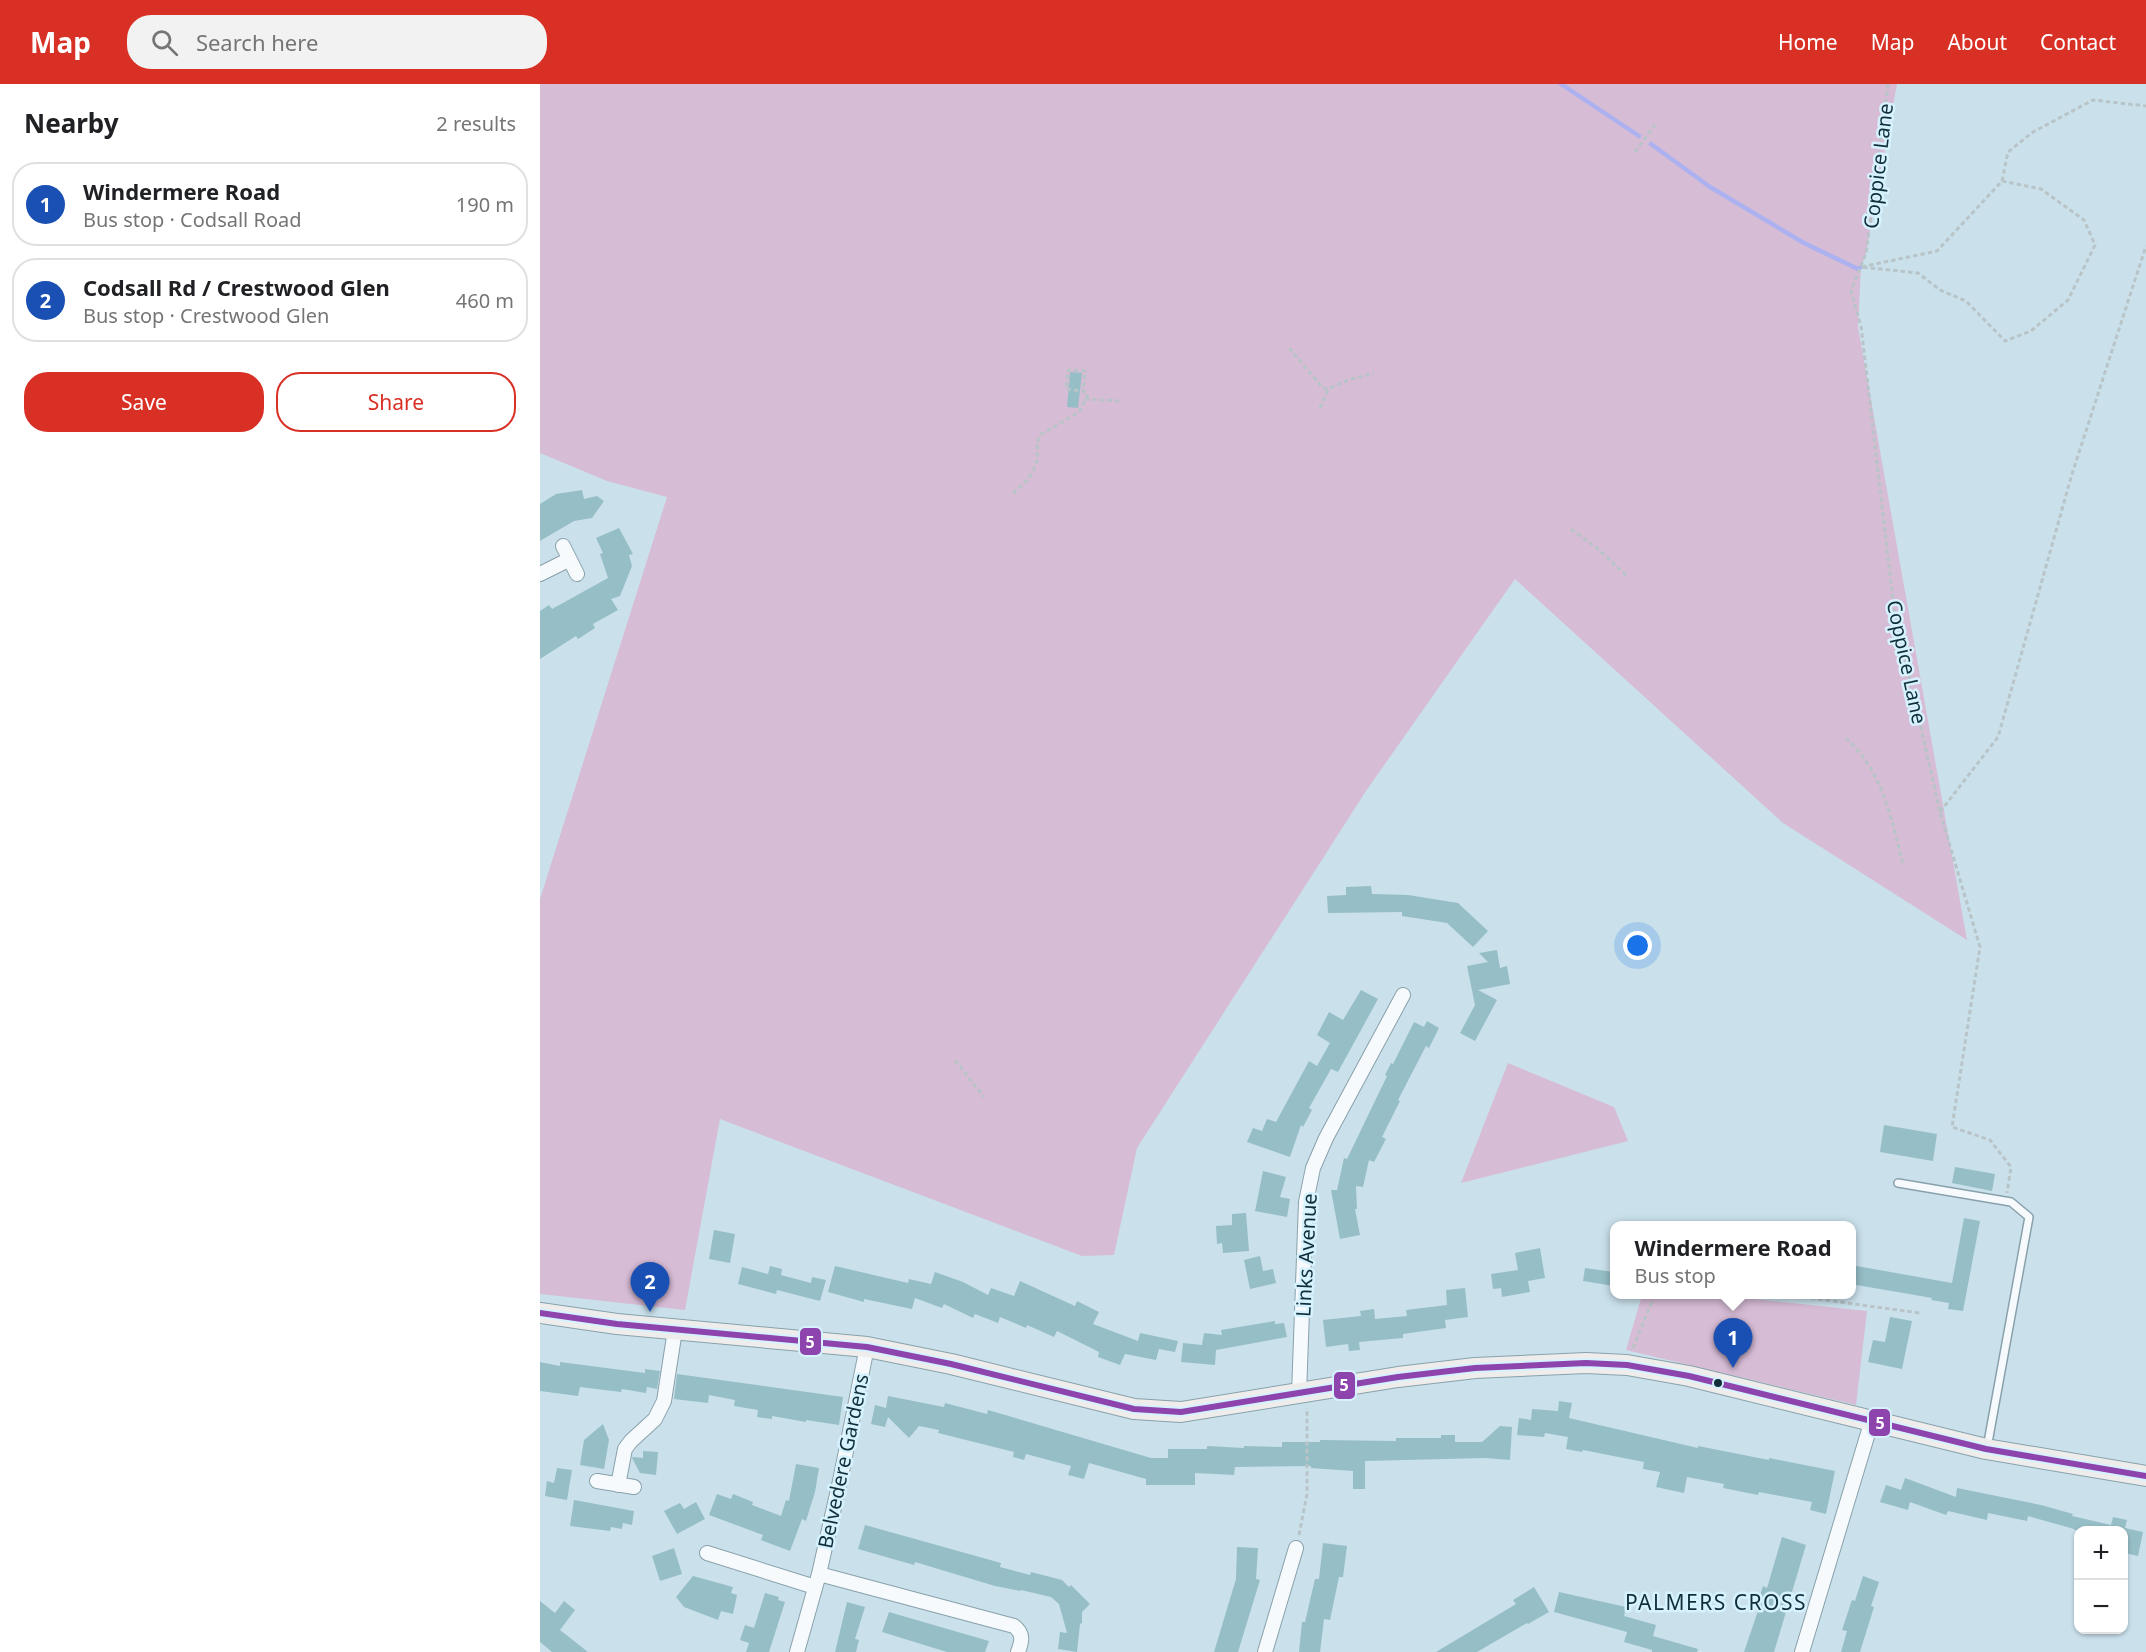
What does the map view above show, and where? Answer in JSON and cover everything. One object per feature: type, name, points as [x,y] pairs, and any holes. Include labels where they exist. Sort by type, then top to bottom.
[{"type":"street","points":[[563,546],[577,574]]},
{"type":"street","points":[[540,574],[568,560]]},
{"type":"street","name":"Links Avenue","points":[[1299,1394],[1306,1202],[1313,1168],[1326,1138],[1403,995]]},
{"type":"street","points":[[540,1313],[675,1330],[867,1347],[951,1364],[1134,1409],[1181,1412],[1398,1377],[1474,1368],[1587,1363],[1627,1365],[1689,1376],[1986,1449],[2146,1476]]},
{"type":"street","points":[[618,1485],[625,1449],[655,1419],[664,1401],[675,1330]]},
{"type":"street","name":"Belvedere Gardens","points":[[797,1652],[817,1580],[840,1481],[867,1347]]},
{"type":"street","points":[[1802,1652],[1872,1420]]},
{"type":"street","points":[[597,1481],[634,1487]]},
{"type":"street","points":[[1264,1652],[1296,1548]]},
{"type":"street","points":[[707,1553],[817,1580]]},
{"type":"street","name":"Belvedere Gardens","points":[[817,1580],[1014,1626],[1019,1630],[1022,1639],[1018,1652]]},
{"type":"lane","points":[[1898,1183],[2011,1202],[2029,1218],[1986,1449]]},
{"type":"path","name":"Coppice Lane","points":[[1888,84],[1866,253],[1851,291],[1861,326],[1894,609],[1940,812],[1980,947],[1952,1127],[1990,1140],[2011,1167],[2006,1201]]},
{"type":"path","points":[[1862,267],[1937,251],[2002,181],[2008,152],[2033,132],[2092,100],[2146,106]]},
{"type":"path","points":[[1635,153],[1655,125]]},
{"type":"path","points":[[1862,267],[1918,273],[1940,290],[1966,301],[2005,341],[2031,331],[2068,300],[2095,245],[2084,220],[2041,189],[2002,181]]},
{"type":"path","points":[[1940,812],[1998,737],[2072,474],[2146,246]]},
{"type":"path","points":[[1289,348],[1313,374],[1318,384],[1328,389]]},
{"type":"path","points":[[1013,493],[1028,480],[1034,471],[1040,435],[1078,412],[1088,394],[1083,390],[1066,389],[1068,370],[1085,371],[1083,390]]},
{"type":"path","points":[[1320,408],[1328,389],[1348,380],[1374,373]]},
{"type":"path","points":[[1085,399],[1119,400]]},
{"type":"path","points":[[1571,530],[1598,549],[1627,576]]},
{"type":"path","points":[[1846,738],[1870,764],[1887,806],[1903,864]]},
{"type":"path","points":[[955,1060],[984,1097]]},
{"type":"path","points":[[1627,1365],[1653,1299]]},
{"type":"path","points":[[1818,1299],[1920,1313]]},
{"type":"path","points":[[1296,1548],[1307,1494],[1307,1404],[1299,1394]]},
{"type":"shaded area","points":[[540,84],[1897,84],[1866,253],[1861,267],[1858,327],[1967,940],[1783,823],[1515,579],[1366,791],[1137,1148],[1114,1255],[1082,1256],[720,1119],[685,1310],[540,1294],[540,899],[667,497],[607,481],[540,453]]},
{"type":"shaded area","points":[[1508,1063],[1614,1107],[1628,1141],[1461,1183]]},
{"type":"shaded area","points":[[1641,1299],[1755,1299],[1867,1311],[1856,1405],[1626,1350]]},
{"type":"building","points":[[1070,372],[1082,373],[1078,408],[1067,407]]},
{"type":"building","points":[[582,490],[584,499],[597,496],[604,501],[592,518],[574,521],[540,541],[540,504],[556,494]]},
{"type":"building","points":[[619,528],[633,554],[629,555],[632,566],[620,596],[611,599],[618,610],[593,624],[595,628],[578,639],[576,636],[540,659],[540,611],[549,605],[552,609],[608,578],[600,554],[603,553],[596,538]]},
{"type":"building","points":[[1371,886],[1372,894],[1408,895],[1458,903],[1488,931],[1473,947],[1447,923],[1402,916],[1402,912],[1328,913],[1327,896],[1346,895],[1346,887]]},
{"type":"building","points":[[1497,950],[1500,968],[1507,966],[1510,984],[1478,990],[1497,1000],[1475,1041],[1460,1033],[1475,1005],[1467,966],[1488,962],[1479,953]]},
{"type":"building","points":[[1361,990],[1378,999],[1338,1072],[1331,1069],[1309,1108],[1312,1110],[1303,1127],[1301,1125],[1290,1157],[1247,1142],[1253,1128],[1262,1131],[1267,1119],[1276,1122],[1309,1061],[1317,1066],[1330,1043],[1317,1035],[1329,1012],[1343,1020]]},
{"type":"building","points":[[1427,1021],[1439,1028],[1429,1048],[1426,1046],[1398,1100],[1400,1101],[1382,1137],[1386,1139],[1374,1162],[1369,1160],[1363,1187],[1356,1186],[1357,1209],[1355,1209],[1360,1235],[1340,1239],[1331,1190],[1337,1190],[1344,1158],[1347,1159],[1387,1076],[1385,1075],[1414,1022],[1424,1027]]},
{"type":"building","points":[[1884,1125],[1937,1134],[1933,1161],[1880,1152]]},
{"type":"building","points":[[1955,1167],[1995,1174],[1992,1191],[1952,1183]]},
{"type":"building","points":[[1263,1171],[1286,1177],[1280,1197],[1290,1199],[1287,1217],[1255,1211]]},
{"type":"building","points":[[1246,1213],[1249,1251],[1223,1253],[1222,1243],[1217,1244],[1216,1226],[1232,1225],[1232,1214]]},
{"type":"building","points":[[1964,1218],[1980,1221],[1963,1311],[1948,1309],[1949,1303],[1931,1300],[1932,1298],[1856,1285],[1856,1266],[1952,1283]]},
{"type":"building","points":[[714,1230],[735,1234],[730,1263],[709,1259]]},
{"type":"building","points":[[1540,1248],[1545,1278],[1528,1281],[1530,1292],[1502,1297],[1501,1288],[1493,1289],[1491,1274],[1518,1270],[1515,1253]]},
{"type":"building","points":[[1260,1256],[1263,1271],[1273,1269],[1276,1283],[1250,1289],[1244,1260]]},
{"type":"building","points":[[770,1266],[782,1269],[781,1275],[811,1283],[812,1277],[826,1280],[820,1301],[777,1290],[776,1294],[738,1284],[742,1267],[768,1274]]},
{"type":"building","points":[[835,1266],[908,1283],[909,1279],[931,1284],[935,1272],[963,1282],[988,1295],[991,1288],[1014,1296],[1020,1281],[1075,1306],[1077,1301],[1099,1312],[1093,1324],[1138,1341],[1140,1333],[1178,1341],[1175,1352],[1159,1349],[1156,1360],[1125,1354],[1120,1365],[1098,1357],[1099,1352],[1057,1331],[1054,1337],[1027,1325],[1026,1328],[1000,1317],[998,1323],[975,1314],[973,1318],[944,1304],[942,1308],[915,1298],[912,1309],[864,1299],[864,1302],[828,1292]]},
{"type":"building","points":[[1585,1268],[1610,1271],[1610,1285],[1583,1281]]},
{"type":"building","points":[[1465,1288],[1468,1317],[1445,1320],[1446,1328],[1403,1334],[1403,1338],[1359,1342],[1360,1350],[1349,1351],[1348,1344],[1326,1347],[1323,1320],[1361,1316],[1360,1311],[1374,1309],[1375,1319],[1407,1316],[1406,1310],[1447,1305],[1446,1290]]},
{"type":"building","points":[[1890,1317],[1912,1321],[1902,1369],[1868,1362],[1873,1340],[1885,1342]]},
{"type":"building","points":[[1275,1321],[1275,1324],[1284,1323],[1287,1337],[1216,1350],[1215,1365],[1181,1362],[1183,1343],[1202,1345],[1204,1333],[1222,1335],[1221,1330]]},
{"type":"building","points":[[540,1362],[560,1366],[560,1362],[645,1373],[645,1369],[660,1371],[657,1389],[647,1387],[646,1393],[622,1389],[621,1392],[580,1387],[578,1396],[540,1391]]},
{"type":"building","points":[[677,1374],[843,1397],[839,1425],[772,1416],[772,1419],[757,1417],[758,1410],[734,1406],[735,1400],[709,1395],[708,1403],[674,1399]]},
{"type":"building","points":[[888,1396],[944,1407],[945,1403],[987,1414],[988,1410],[1151,1458],[1168,1458],[1168,1449],[1207,1449],[1207,1446],[1282,1447],[1282,1442],[1320,1442],[1320,1440],[1396,1441],[1396,1438],[1441,1438],[1441,1435],[1455,1435],[1455,1442],[1482,1442],[1500,1426],[1512,1427],[1510,1460],[1485,1458],[1365,1461],[1365,1489],[1353,1489],[1353,1471],[1311,1468],[1311,1466],[1235,1467],[1234,1475],[1195,1473],[1195,1485],[1146,1485],[1146,1479],[1089,1463],[1084,1479],[1068,1475],[1071,1466],[1026,1454],[1024,1460],[1013,1457],[1014,1452],[938,1433],[939,1430],[919,1426],[909,1438],[888,1417],[885,1427],[871,1424],[875,1405],[886,1408]]},
{"type":"building","points":[[1559,1401],[1572,1403],[1569,1418],[1698,1448],[1698,1446],[1835,1471],[1826,1514],[1810,1510],[1812,1502],[1723,1488],[1724,1484],[1687,1477],[1684,1493],[1656,1487],[1660,1472],[1643,1469],[1644,1462],[1583,1450],[1582,1452],[1566,1449],[1568,1437],[1545,1433],[1544,1437],[1517,1435],[1519,1418],[1531,1420],[1532,1409],[1558,1411]]},
{"type":"building","points":[[603,1424],[609,1440],[604,1469],[580,1465],[584,1440]]},
{"type":"building","points":[[643,1451],[658,1452],[656,1475],[640,1473],[632,1458],[643,1458]]},
{"type":"building","points":[[796,1464],[819,1468],[815,1492],[806,1521],[802,1519],[790,1551],[761,1540],[763,1535],[709,1515],[717,1494],[731,1499],[733,1494],[753,1502],[752,1505],[781,1516],[786,1500],[789,1501]]},
{"type":"building","points":[[557,1468],[572,1470],[567,1500],[545,1496],[547,1481],[554,1483]]},
{"type":"building","points":[[1905,1478],[1956,1497],[1957,1488],[2041,1505],[2073,1514],[2072,1516],[2111,1525],[2113,1517],[2127,1520],[2126,1526],[2074,1526],[2074,1529],[2028,1516],[2027,1521],[1988,1513],[1987,1520],[1948,1511],[1946,1515],[1910,1502],[1908,1510],[1880,1502],[1886,1485],[1901,1490]]},
{"type":"building","points":[[574,1500],[634,1511],[632,1525],[623,1523],[622,1529],[611,1527],[610,1531],[570,1526]]},
{"type":"building","points":[[696,1502],[705,1519],[677,1534],[664,1511],[680,1503],[684,1509]]},
{"type":"building","points":[[865,1525],[1001,1563],[1000,1567],[1030,1575],[1031,1572],[1062,1580],[1069,1587],[1071,1585],[1090,1604],[1082,1612],[1077,1652],[1058,1649],[1060,1632],[1067,1633],[1059,1604],[1051,1597],[995,1586],[915,1562],[914,1565],[858,1549]]},
{"type":"building","points":[[2128,1529],[2143,1532],[2138,1556],[2128,1554]]},
{"type":"building","points":[[1782,1537],[1806,1545],[1774,1652],[1744,1652],[1761,1602],[1758,1601],[1763,1586],[1767,1588]]},
{"type":"building","points":[[1323,1543],[1347,1546],[1343,1577],[1339,1577],[1330,1620],[1324,1619],[1320,1652],[1299,1652],[1302,1622],[1305,1622],[1315,1579],[1319,1579]]},
{"type":"building","points":[[1237,1547],[1258,1548],[1256,1579],[1260,1580],[1238,1652],[1214,1652],[1236,1579]]},
{"type":"building","points":[[674,1548],[682,1574],[660,1581],[652,1556]]},
{"type":"building","points":[[693,1576],[733,1587],[731,1593],[737,1595],[733,1614],[721,1611],[718,1620],[684,1607],[676,1597]]},
{"type":"building","points":[[1863,1576],[1879,1582],[1871,1606],[1874,1607],[1860,1652],[1841,1652],[1847,1631],[1842,1630]]},
{"type":"building","points":[[1534,1587],[1549,1612],[1477,1652],[1436,1652],[1516,1604],[1513,1600]]},
{"type":"building","points":[[1559,1592],[1626,1607],[1624,1616],[1656,1625],[1653,1636],[1698,1649],[1697,1652],[1652,1652],[1652,1650],[1624,1642],[1627,1632],[1554,1612]]},
{"type":"building","points":[[765,1593],[779,1597],[778,1600],[785,1602],[769,1652],[746,1652],[749,1643],[740,1640],[745,1625],[754,1628]]},
{"type":"building","points":[[540,1601],[555,1613],[564,1601],[575,1610],[560,1630],[588,1652],[552,1652],[540,1642]]},
{"type":"building","points":[[847,1602],[865,1607],[855,1639],[859,1640],[856,1652],[835,1652]]},
{"type":"building","points":[[889,1612],[989,1641],[985,1652],[947,1652],[882,1632]]},
{"type":"waterway","points":[[1561,84],[1639,136]]},
{"type":"waterway","points":[[1651,144],[1710,187],[1804,243],[1858,269],[1861,267]]},
{"type":"transit line","name":"5","points":[[540,1313],[617,1324],[867,1347],[951,1364],[1134,1409],[1181,1412],[1398,1377],[1475,1368],[1586,1363],[1627,1365],[1689,1376],[1986,1449],[2146,1476]]},
{"type":"place","name":"Codsall Rd / Crestwood Glen","points":[[650,1312]]},
{"type":"place","name":"Windermere Road","points":[[1733,1368]]},
{"type":"district","name":"PALMERS CROSS","points":[[1716,1602]]}]
